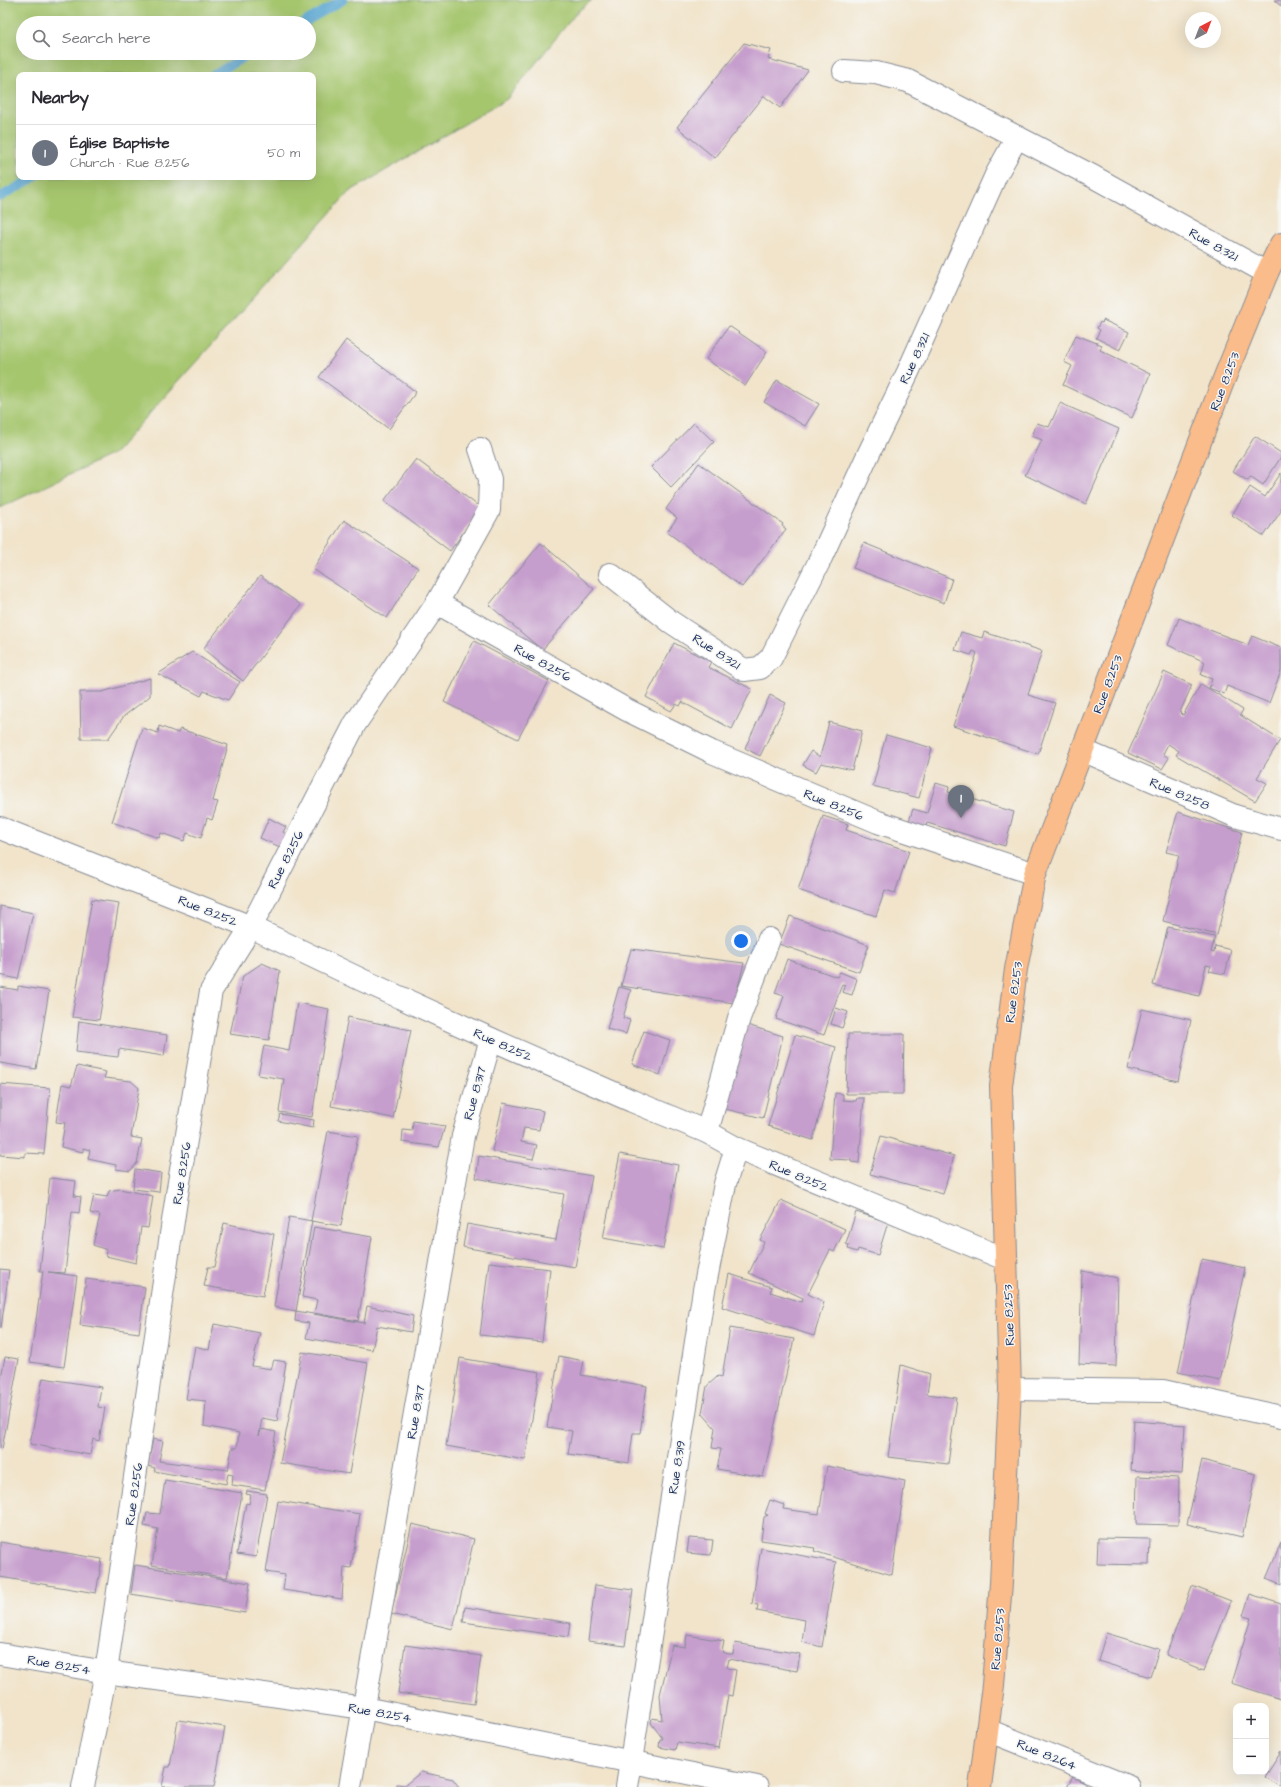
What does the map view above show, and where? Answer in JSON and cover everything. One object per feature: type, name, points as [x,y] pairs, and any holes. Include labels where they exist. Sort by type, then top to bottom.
[{"type":"highway","name":"Rue 8.253","points":[[980,1787],[993,1684],[1001,1583],[1010,1389],[1001,1086],[1016,969],[1035,874],[1224,379],[1267,273],[1281,244]]},
{"type":"street","points":[[844,70],[876,72],[908,81],[1017,137]]},
{"type":"street","name":"Rue 8.321","points":[[610,574],[671,622],[744,670],[760,668],[772,658],[819,562],[908,372],[996,175],[1017,137],[1094,177],[1267,273]]},
{"type":"street","points":[[437,603],[489,510],[490,479],[480,449]]},
{"type":"street","name":"Rue 8.256","points":[[83,1787],[106,1672],[177,1194],[211,991],[251,927],[354,724],[437,603],[627,710],[712,752],[878,822],[1035,874]]},
{"type":"street","name":"Rue 8.258","points":[[1082,750],[1235,816],[1281,829]]},
{"type":"street","name":"Rue 8.252","points":[[0,828],[251,927],[491,1039],[707,1132],[736,1148],[1005,1260]]},
{"type":"street","points":[[707,1132],[739,1018],[769,939]]},
{"type":"street","name":"Rue 8.317","points":[[350,1787],[463,1136],[491,1039]]},
{"type":"street","name":"Rue 8.319","points":[[627,1787],[704,1290],[725,1184],[736,1148]]},
{"type":"street","points":[[1010,1389],[1163,1391],[1281,1417]]},
{"type":"street","name":"Rue 8.254","points":[[0,1654],[106,1672],[364,1708],[630,1760],[757,1787]]},
{"type":"street","name":"Rue 8.264","points":[[987,1730],[1130,1787]]},
{"type":"green space","points":[[0,0],[592,0],[577,12],[507,99],[349,192],[114,453],[0,508]]},
{"type":"building","points":[[1274,0],[1281,0],[1281,6]]},
{"type":"building","points":[[744,43],[771,50],[768,59],[808,70],[780,108],[764,96],[715,158],[677,127]]},
{"type":"building","points":[[1103,320],[1129,332],[1120,350],[1096,338],[1100,330],[1097,328]]},
{"type":"building","points":[[729,326],[767,352],[745,386],[706,359]]},
{"type":"building","points":[[1076,335],[1102,345],[1100,350],[1150,374],[1132,418],[1063,385],[1072,366],[1064,362]]},
{"type":"building","points":[[346,340],[416,392],[389,429],[319,377]]},
{"type":"building","points":[[777,380],[819,404],[805,426],[764,402]]},
{"type":"building","points":[[1060,403],[1119,429],[1086,504],[1025,475],[1042,440],[1032,436],[1037,423],[1049,427]]},
{"type":"building","points":[[694,423],[714,442],[671,487],[651,467]]},
{"type":"building","points":[[1255,436],[1281,453],[1281,457],[1263,485],[1250,476],[1248,480],[1233,471]]},
{"type":"building","points":[[416,459],[481,508],[450,551],[384,501]]},
{"type":"building","points":[[699,463],[783,524],[782,526],[786,529],[742,587],[667,532],[677,518],[666,509]]},
{"type":"building","points":[[1281,473],[1281,511],[1264,536],[1232,515],[1250,487],[1265,497]]},
{"type":"building","points":[[344,520],[418,568],[387,618],[313,569]]},
{"type":"building","points":[[541,543],[594,589],[542,650],[489,605]]},
{"type":"building","points":[[864,543],[952,579],[944,603],[853,568]]},
{"type":"building","points":[[260,576],[301,605],[243,681],[203,649]]},
{"type":"building","points":[[1179,618],[1248,645],[1252,636],[1281,648],[1281,671],[1269,703],[1227,686],[1224,694],[1209,688],[1212,679],[1201,675],[1205,662],[1168,645]]},
{"type":"building","points":[[961,632],[982,638],[984,632],[1042,651],[1028,695],[1055,703],[1038,754],[953,726],[977,653],[973,651],[971,655],[955,650]]},
{"type":"building","points":[[474,641],[549,681],[518,739],[444,702]]},
{"type":"building","points":[[674,643],[711,662],[708,667],[752,689],[732,729],[682,702],[680,706],[676,704],[671,711],[646,697]]},
{"type":"building","points":[[192,652],[240,682],[228,700],[204,691],[201,696],[158,674]]},
{"type":"building","points":[[1164,672],[1192,685],[1180,712],[1183,715],[1201,684],[1243,710],[1240,715],[1280,740],[1257,778],[1267,783],[1255,801],[1176,755],[1179,751],[1168,744],[1163,754],[1169,758],[1162,769],[1128,753]]},
{"type":"building","points":[[150,678],[150,696],[124,716],[108,739],[81,739],[80,692],[102,692]]},
{"type":"building","points":[[770,695],[786,703],[760,756],[745,748]]},
{"type":"building","points":[[829,722],[862,731],[852,770],[821,763],[816,772],[803,765],[811,751],[820,757]]},
{"type":"building","points":[[159,726],[178,733],[180,729],[228,745],[213,801],[218,802],[212,820],[207,818],[201,838],[187,833],[184,841],[161,833],[159,838],[112,822],[142,728],[158,733]]},
{"type":"building","points":[[886,735],[932,748],[919,798],[873,786]]},
{"type":"building","points":[[936,783],[949,787],[948,792],[1014,812],[1005,846],[927,823],[925,829],[908,824],[913,809],[927,813]]},
{"type":"building","points":[[1178,812],[1242,832],[1217,935],[1163,921],[1179,855],[1166,852]]},
{"type":"building","points":[[823,816],[848,824],[846,830],[909,851],[895,893],[885,890],[876,916],[798,890]]},
{"type":"building","points":[[269,818],[286,827],[283,832],[286,834],[280,847],[260,838]]},
{"type":"building","points":[[92,899],[119,903],[99,1020],[72,1017]]},
{"type":"building","points":[[0,906],[33,913],[18,979],[0,975]]},
{"type":"building","points":[[790,916],[869,945],[859,972],[779,944]]},
{"type":"building","points":[[1168,927],[1215,937],[1211,952],[1214,953],[1215,946],[1231,950],[1225,974],[1209,971],[1211,966],[1206,965],[1199,996],[1153,985]]},
{"type":"building","points":[[631,949],[744,963],[734,1003],[621,986]]},
{"type":"building","points":[[787,959],[837,977],[840,972],[857,979],[852,995],[842,992],[845,985],[842,984],[824,1035],[776,1019],[784,996],[775,993]]},
{"type":"building","points":[[262,963],[280,971],[269,1040],[230,1034],[243,976]]},
{"type":"building","points":[[18,986],[49,991],[36,1069],[0,1063],[0,987],[18,990]]},
{"type":"building","points":[[619,987],[631,990],[623,1018],[630,1020],[626,1034],[607,1029]]},
{"type":"building","points":[[297,1003],[329,1009],[312,1117],[279,1112],[284,1079],[258,1075],[264,1046],[289,1051]]},
{"type":"building","points":[[836,1008],[848,1012],[842,1028],[831,1024]]},
{"type":"building","points":[[1142,1009],[1191,1020],[1178,1081],[1128,1069]]},
{"type":"building","points":[[348,1017],[411,1030],[393,1118],[331,1106]]},
{"type":"building","points":[[79,1021],[167,1035],[164,1056],[119,1049],[118,1057],[76,1052]]},
{"type":"building","points":[[747,1025],[783,1036],[763,1118],[725,1109]]},
{"type":"building","points":[[644,1031],[670,1040],[660,1075],[632,1064]]},
{"type":"building","points":[[848,1034],[904,1034],[903,1094],[846,1094]]},
{"type":"building","points":[[795,1035],[836,1047],[813,1140],[768,1126]]},
{"type":"building","points":[[77,1066],[106,1072],[104,1078],[131,1081],[139,1088],[131,1137],[142,1139],[137,1163],[130,1171],[116,1169],[116,1165],[88,1159],[90,1150],[83,1148],[83,1152],[61,1147],[65,1123],[56,1122],[62,1084],[71,1086]]},
{"type":"building","points":[[0,1084],[50,1088],[44,1154],[25,1153],[25,1157],[0,1155]]},
{"type":"building","points":[[835,1093],[843,1094],[843,1100],[856,1101],[857,1098],[864,1098],[859,1163],[851,1162],[851,1160],[830,1159]]},
{"type":"building","points":[[503,1103],[543,1111],[539,1130],[524,1128],[521,1142],[537,1145],[533,1159],[492,1151]]},
{"type":"building","points":[[280,1114],[314,1120],[313,1128],[278,1121]]},
{"type":"building","points":[[413,1121],[445,1126],[439,1147],[402,1142],[403,1130],[412,1131]]},
{"type":"building","points":[[328,1131],[358,1136],[341,1226],[311,1221]]},
{"type":"building","points":[[881,1136],[954,1156],[943,1194],[870,1174]]},
{"type":"building","points":[[620,1154],[678,1165],[663,1249],[603,1238]]},
{"type":"building","points":[[479,1156],[592,1176],[575,1267],[463,1247],[467,1224],[556,1240],[564,1194],[476,1178]]},
{"type":"building","points":[[135,1169],[161,1173],[159,1192],[133,1189]]},
{"type":"building","points":[[50,1178],[76,1181],[74,1196],[81,1197],[79,1213],[72,1212],[65,1273],[48,1272],[77,1276],[64,1367],[30,1362],[43,1271],[40,1271]]},
{"type":"building","points":[[120,1189],[153,1196],[148,1228],[141,1227],[136,1263],[106,1256],[107,1250],[93,1245],[100,1215],[90,1213],[94,1195],[107,1197],[109,1191]]},
{"type":"building","points":[[781,1200],[845,1229],[834,1252],[830,1250],[808,1294],[824,1302],[814,1336],[722,1307],[729,1274],[772,1287],[770,1292],[802,1302],[803,1298],[749,1273],[764,1242],[760,1240]]},
{"type":"building","points":[[856,1212],[888,1222],[878,1255],[858,1249],[857,1252],[848,1249],[849,1245],[846,1244]]},
{"type":"building","points":[[289,1217],[312,1221],[296,1311],[274,1307]]},
{"type":"building","points":[[224,1223],[274,1234],[263,1296],[204,1286],[208,1267],[215,1267]]},
{"type":"building","points":[[314,1227],[372,1237],[358,1321],[314,1313],[317,1300],[302,1297]]},
{"type":"building","points":[[1202,1259],[1245,1268],[1220,1381],[1178,1372]]},
{"type":"building","points":[[489,1262],[550,1269],[542,1342],[480,1335]]},
{"type":"building","points":[[0,1269],[9,1270],[1,1328],[0,1328]]},
{"type":"building","points":[[1082,1271],[1118,1278],[1116,1366],[1079,1364]]},
{"type":"building","points":[[86,1279],[145,1287],[139,1333],[80,1325]]},
{"type":"building","points":[[367,1306],[413,1316],[411,1332],[377,1326],[372,1350],[306,1338],[309,1323],[295,1321],[296,1311],[364,1323]]},
{"type":"building","points":[[214,1324],[260,1333],[252,1366],[271,1369],[274,1360],[286,1362],[277,1421],[262,1418],[259,1436],[261,1429],[276,1432],[265,1490],[232,1485],[233,1475],[228,1474],[226,1484],[154,1471],[155,1468],[148,1466],[153,1439],[163,1441],[159,1461],[228,1470],[232,1448],[237,1448],[239,1433],[204,1426],[206,1401],[186,1399],[195,1346],[209,1350]]},
{"type":"building","points":[[730,1328],[794,1339],[763,1477],[717,1469],[721,1449],[712,1448],[715,1428],[702,1413],[707,1386],[718,1376],[722,1377]]},
{"type":"building","points":[[302,1352],[368,1363],[349,1474],[280,1463]]},
{"type":"building","points":[[559,1356],[584,1361],[581,1375],[647,1386],[640,1433],[633,1433],[629,1463],[568,1454],[572,1431],[547,1427]]},
{"type":"building","points":[[5,1357],[19,1359],[2,1449],[0,1448],[0,1383]]},
{"type":"building","points":[[460,1358],[540,1372],[525,1460],[446,1446]]},
{"type":"building","points":[[901,1365],[930,1374],[927,1394],[957,1398],[948,1464],[888,1457]]},
{"type":"building","points":[[43,1378],[101,1387],[98,1407],[105,1408],[99,1441],[93,1439],[90,1455],[30,1444]]},
{"type":"building","points":[[1134,1421],[1185,1425],[1182,1474],[1131,1470]]},
{"type":"building","points":[[1202,1460],[1256,1474],[1242,1537],[1187,1524]]},
{"type":"building","points":[[827,1466],[905,1481],[892,1575],[814,1551],[815,1548],[761,1540],[764,1517],[768,1515],[765,1514],[770,1500],[784,1505],[783,1509],[819,1514]]},
{"type":"building","points":[[1137,1476],[1179,1478],[1178,1525],[1136,1524]]},
{"type":"building","points":[[165,1480],[242,1493],[227,1578],[152,1565],[158,1529],[144,1526],[147,1513],[160,1514]]},
{"type":"building","points":[[247,1491],[267,1494],[256,1557],[237,1554],[246,1503],[249,1504],[251,1495],[246,1494]]},
{"type":"building","points":[[278,1501],[360,1514],[351,1568],[344,1567],[342,1599],[283,1590],[285,1575],[266,1572]]},
{"type":"building","points":[[412,1524],[474,1539],[453,1629],[391,1614]]},
{"type":"building","points":[[689,1538],[713,1540],[711,1555],[687,1553]]},
{"type":"building","points":[[1098,1538],[1150,1539],[1149,1565],[1097,1564]]},
{"type":"building","points":[[0,1542],[102,1559],[96,1593],[0,1577]]},
{"type":"building","points":[[1281,1543],[1281,1585],[1266,1579]]},
{"type":"building","points":[[761,1548],[836,1562],[822,1647],[802,1642],[805,1620],[757,1611],[758,1605],[752,1604]]},
{"type":"building","points":[[135,1565],[250,1583],[245,1613],[131,1594]]},
{"type":"building","points":[[595,1585],[633,1590],[625,1646],[588,1641]]},
{"type":"building","points":[[1192,1586],[1231,1601],[1204,1670],[1166,1655]]},
{"type":"building","points":[[1250,1594],[1281,1604],[1281,1699],[1231,1683],[1251,1618],[1243,1616]]},
{"type":"building","points":[[465,1607],[570,1623],[568,1637],[463,1622]]},
{"type":"building","points":[[1106,1633],[1159,1649],[1150,1677],[1098,1661]]},
{"type":"building","points":[[687,1635],[724,1641],[722,1652],[729,1654],[733,1654],[735,1643],[800,1654],[797,1671],[729,1659],[727,1668],[736,1670],[732,1696],[728,1695],[719,1748],[677,1742],[675,1750],[659,1747],[660,1739],[663,1739],[651,1723],[652,1718],[662,1720],[660,1695],[672,1645],[685,1647]]},
{"type":"building","points":[[405,1645],[481,1656],[474,1704],[398,1693]]},
{"type":"building","points":[[178,1720],[225,1727],[214,1787],[162,1787],[166,1767],[170,1767]]},
{"type":"building","points":[[1281,1752],[1281,1787],[1265,1777],[1266,1775],[1269,1775],[1269,1771]]},
{"type":"building","points":[[421,1772],[453,1779],[459,1787],[395,1787],[396,1784],[405,1785]]},
{"type":"building","points":[[1073,1777],[1092,1787],[1067,1787]]},
{"type":"waterway","points":[[315,16],[343,0]]},
{"type":"waterway","points":[[218,72],[239,60]]},
{"type":"waterway","points":[[0,197],[30,180]]},
{"type":"place","name":"Église Baptiste","points":[[961,818]]}]
